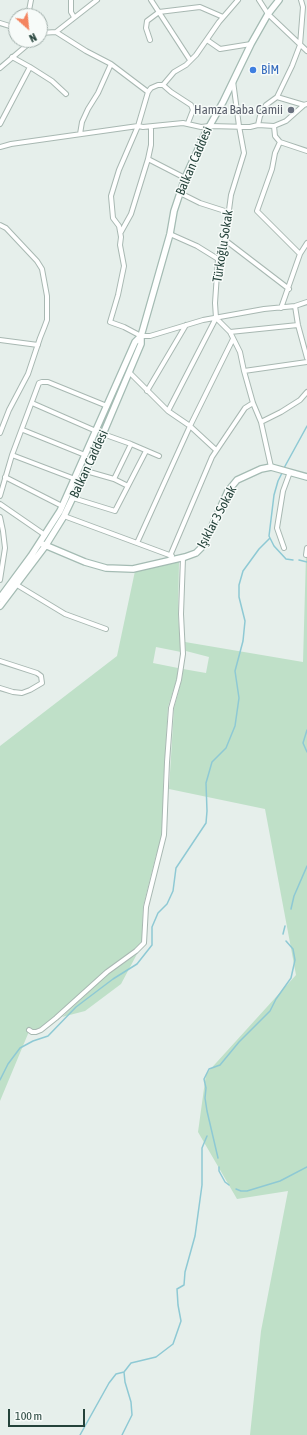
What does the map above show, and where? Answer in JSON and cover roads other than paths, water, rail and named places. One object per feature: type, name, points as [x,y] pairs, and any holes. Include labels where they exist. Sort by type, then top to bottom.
[{"type":"main road","name":"Balkan Caddesi","points":[[0,606],[46,545],[64,516],[86,471],[141,344],[141,336],[170,234],[174,211],[185,178],[209,126],[223,102],[251,44],[268,14],[279,0]]},
{"type":"main road","name":"Balkan Caddesi","points":[[0,598],[45,535],[62,506],[135,342],[141,336]]},
{"type":"main road","points":[[96,431],[103,434]]},
{"type":"main road","points":[[271,467],[307,477]]},
{"type":"main road","name":"Işıklar 3 Sokak","points":[[46,545],[85,562],[106,568],[133,569],[196,553],[203,546],[224,499],[233,484],[252,472],[271,467]]},
{"type":"main road","points":[[40,542],[46,545]]},
{"type":"street","points":[[71,0],[71,12],[74,17]]},
{"type":"street","points":[[48,33],[56,32],[97,0]]},
{"type":"street","points":[[150,0],[190,60]]},
{"type":"street","points":[[238,0],[186,65],[174,72],[163,84],[151,88],[148,92],[138,126],[119,170],[111,196],[113,218],[119,226],[120,245],[124,266],[118,295],[110,322],[124,327],[141,336],[150,336],[216,318],[264,309],[295,306],[307,302]]},
{"type":"street","points":[[259,0],[268,14],[307,52]]},
{"type":"street","points":[[258,124],[260,116],[266,105],[277,97],[300,45],[301,0]]},
{"type":"street","points":[[150,40],[146,28],[147,21],[159,12],[200,7],[223,17]]},
{"type":"street","points":[[56,32],[86,51],[111,64],[148,92]]},
{"type":"street","points":[[207,40],[220,49],[251,44]]},
{"type":"street","points":[[1,66],[23,48]]},
{"type":"street","points":[[12,57],[52,81],[66,94]]},
{"type":"street","points":[[80,134],[82,122],[111,64]]},
{"type":"street","points":[[0,124],[30,67]]},
{"type":"street","name":"Türkoğlu Sokak","points":[[216,318],[215,303],[218,259],[225,240],[231,195],[244,153],[233,81]]},
{"type":"street","points":[[163,84],[171,92],[191,105],[193,110],[188,123]]},
{"type":"street","points":[[277,97],[305,104]]},
{"type":"street","points":[[0,147],[11,144],[138,126],[143,127],[183,122],[201,127],[250,127],[258,124],[274,126],[286,121],[305,104]]},
{"type":"street","points":[[120,233],[131,214],[148,159],[151,145],[151,126]]},
{"type":"street","points":[[274,126],[275,136],[280,142],[307,151]]},
{"type":"street","points":[[280,142],[257,211],[300,254]]},
{"type":"street","points":[[148,159],[185,178]]},
{"type":"street","points":[[180,192],[200,203],[228,212]]},
{"type":"street","points":[[0,225],[6,228],[37,261],[42,269],[48,309],[47,320],[28,374],[9,410],[0,433]]},
{"type":"street","points":[[170,234],[197,246],[218,259]]},
{"type":"street","points":[[225,240],[289,289]]},
{"type":"street","points":[[282,308],[300,254],[307,243]]},
{"type":"street","points":[[295,306],[298,325],[307,358]]},
{"type":"street","points":[[216,318],[230,332],[240,352],[253,403],[261,422],[271,467]]},
{"type":"street","points":[[168,411],[216,318]]},
{"type":"street","points":[[147,391],[186,325]]},
{"type":"street","points":[[230,332],[298,325]]},
{"type":"street","points":[[137,543],[190,426],[233,339]]},
{"type":"street","points":[[0,340],[38,345]]},
{"type":"street","points":[[244,370],[307,362]]},
{"type":"street","points":[[129,372],[168,411],[190,426],[216,450]]},
{"type":"street","points":[[0,496],[12,455],[23,430],[38,386],[42,382],[45,381],[106,406]]},
{"type":"street","points":[[261,422],[300,400],[307,392]]},
{"type":"street","points":[[32,403],[96,431]]},
{"type":"street","points":[[170,556],[212,457],[245,408],[253,403]]},
{"type":"street","points":[[23,430],[85,455]]},
{"type":"street","points":[[103,434],[159,456]]},
{"type":"street","points":[[114,479],[131,444]]},
{"type":"street","points":[[73,498],[115,511],[146,450]]},
{"type":"street","points":[[12,455],[75,479]]},
{"type":"street","points":[[86,471],[114,479],[128,486]]},
{"type":"street","points":[[284,548],[277,528],[283,490],[289,472]]},
{"type":"street","points":[[5,477],[62,506]]},
{"type":"street","points":[[0,504],[45,535]]},
{"type":"street","points":[[29,1030],[36,1032],[41,1030],[107,972],[136,951],[144,943],[146,907],[164,835],[171,708],[179,680],[183,654],[180,558],[170,556],[64,516]]},
{"type":"street","points":[[0,517],[5,548],[0,580]]},
{"type":"street","points":[[306,555],[307,548]]},
{"type":"street","points":[[17,585],[65,614],[106,629]]},
{"type":"street","points":[[0,661],[37,673],[41,676],[42,682],[30,690],[22,693],[0,688]]},
{"type":"waterway","points":[[284,468],[307,426]]},
{"type":"waterway","points":[[283,471],[274,495],[269,536],[274,546],[286,559],[293,560]]},
{"type":"waterway","points":[[0,1080],[8,1064],[20,1048],[33,1041],[48,1036],[76,1007],[113,979],[137,964],[152,945],[152,927],[158,913],[167,904],[173,891],[176,868],[206,823],[206,783],[212,762],[226,748],[235,726],[239,698],[235,671],[243,641],[245,621],[239,597],[239,585],[243,571],[259,549],[270,538]]},
{"type":"waterway","points":[[299,560],[307,562]]},
{"type":"waterway","points":[[307,730],[303,743],[307,752]]},
{"type":"waterway","points":[[291,909],[294,896],[307,866]]},
{"type":"waterway","points":[[283,934],[285,926]]},
{"type":"waterway","points":[[218,1158],[207,1111],[204,1079],[209,1069],[220,1065],[239,1042],[270,1011],[276,999],[291,978],[295,960],[293,949],[286,941]]},
{"type":"waterway","points":[[122,1435],[132,1415],[131,1402],[125,1382],[124,1372],[131,1363],[156,1357],[173,1344],[181,1321],[177,1289],[184,1285],[185,1272],[195,1236],[202,1185],[202,1148],[207,1136]]},
{"type":"waterway","points":[[219,1167],[219,1171],[225,1182],[229,1185]]},
{"type":"waterway","points":[[236,1189],[247,1191],[280,1181],[307,1167]]},
{"type":"waterway","points":[[80,1435],[109,1383],[116,1374],[124,1372]]},
{"type":"place","name":"BİM","points":[[253,70]]},
{"type":"place","name":"Hamza Baba Camii","points":[[291,110]]}]
